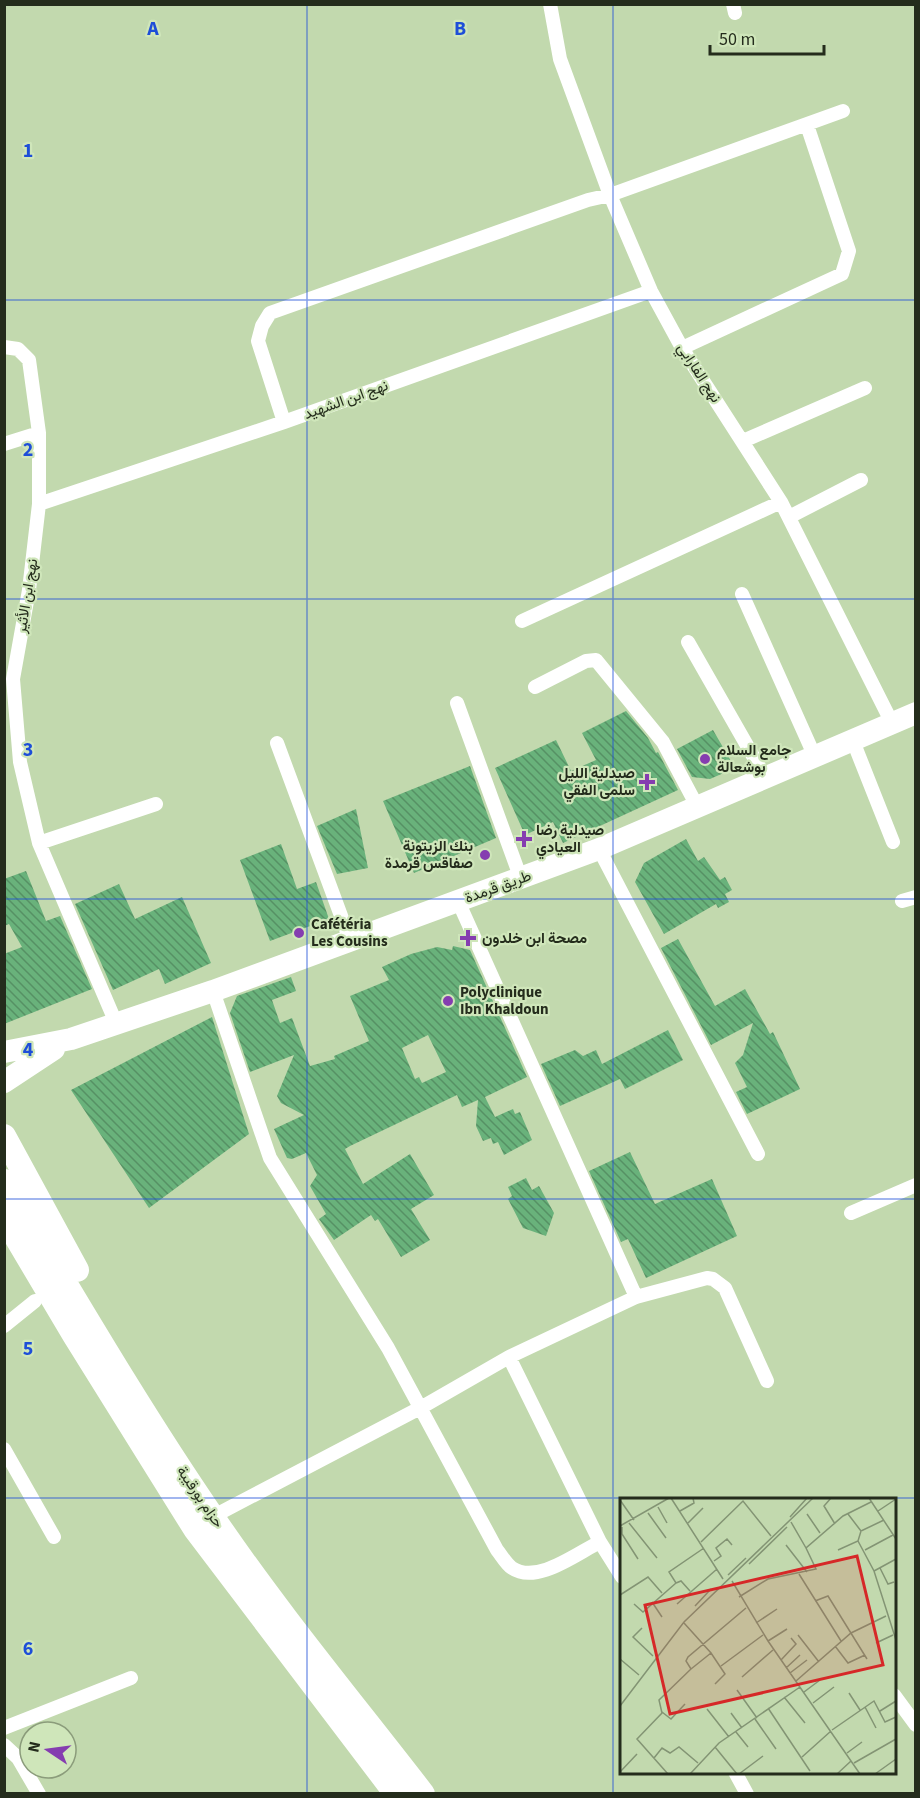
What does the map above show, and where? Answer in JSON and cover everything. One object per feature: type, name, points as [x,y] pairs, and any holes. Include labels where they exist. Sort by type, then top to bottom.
[{"type":"highway","points":[[4,1136],[102,1314],[158,1451]]},
{"type":"highway","name":"حزام بورقيبة","points":[[4,1181],[82,1330]]},
{"type":"highway","name":"حزام بورقيبة","points":[[4,1217],[82,1330],[158,1451],[195,1529],[396,1794]]},
{"type":"highway","points":[[4,1247],[60,1344],[158,1451]]},
{"type":"highway","name":"حزام بورقيبة","points":[[158,1451],[212,1517],[295,1629],[423,1794]]},
{"type":"main road","name":"طريق قرمدة","points":[[4,1052],[71,1040],[521,879],[599,849],[915,713]]},
{"type":"main road","name":"طريق قرمدة","points":[[4,1082],[71,1040]]},
{"type":"street","name":"نهج الفارابي","points":[[550,4],[560,59],[610,195],[651,291],[682,348],[781,502],[892,723]]},
{"type":"street","points":[[285,422],[258,341],[262,326],[270,313],[843,111]]},
{"type":"street","points":[[682,348],[842,274],[849,251],[807,125]]},
{"type":"street","name":"نهج ابن الشهيد","points":[[39,504],[285,422],[651,291]]},
{"type":"street","name":"نهج ابن الأثير","points":[[4,347],[18,349],[30,360],[39,433],[39,504],[29,590],[13,679],[20,762],[39,843],[116,1023]]},
{"type":"street","points":[[743,441],[865,388]]},
{"type":"street","points":[[4,444],[39,433]]},
{"type":"street","points":[[789,517],[861,480]]},
{"type":"street","points":[[522,621],[781,502]]},
{"type":"street","points":[[742,594],[815,757]]},
{"type":"street","points":[[688,642],[765,777]]},
{"type":"street","points":[[535,687],[586,661],[596,660],[663,742],[697,806]]},
{"type":"street","points":[[457,703],[521,879]]},
{"type":"street","points":[[853,741],[893,842]]},
{"type":"street","points":[[277,742],[351,939]]},
{"type":"street","points":[[39,843],[156,804]]},
{"type":"street","points":[[599,849],[758,1154]]},
{"type":"street","points":[[458,901],[636,1296]]},
{"type":"street","points":[[213,991],[270,1158],[388,1348],[422,1407],[497,1550],[510,1567],[528,1574],[543,1571],[600,1542]]},
{"type":"street","points":[[852,1213],[915,1185]]},
{"type":"street","points":[[212,1517],[422,1407],[509,1357],[636,1296],[697,1280],[713,1279],[725,1288],[767,1381]]},
{"type":"street","points":[[4,1326],[35,1301]]},
{"type":"street","points":[[509,1357],[600,1542],[620,1575]]},
{"type":"street","points":[[4,1449],[54,1537]]},
{"type":"street","points":[[4,1728],[131,1678]]},
{"type":"street","points":[[896,1698],[915,1725]]},
{"type":"street","points":[[4,1745],[22,1764],[39,1794]]},
{"type":"street","points":[[736,1774],[747,1794]]},
{"type":"building","points":[[626,711],[648,738],[656,753],[658,752],[678,790],[563,843],[553,822],[525,835],[495,768],[556,740],[571,771],[596,760],[582,733]]},
{"type":"building","name":"جامع السلام بوشعالة","points":[[713,730],[735,768],[710,779],[692,777],[677,749]]},
{"type":"building","points":[[470,766],[496,838],[414,873],[383,801]]},
{"type":"building","points":[[356,809],[368,868],[337,874],[317,826]]},
{"type":"building","points":[[686,839],[698,861],[704,857],[720,880],[725,877],[732,890],[725,894],[729,902],[718,908],[716,904],[664,934],[635,882],[644,863]]},
{"type":"building","points":[[281,844],[297,889],[316,882],[329,919],[270,941],[240,860]]},
{"type":"building","points":[[26,871],[46,921],[60,916],[92,989],[4,1024],[4,954],[22,947],[9,924],[4,926],[4,879]]},
{"type":"building","points":[[119,884],[135,919],[182,897],[211,963],[165,984],[159,969],[113,990],[75,904]]},
{"type":"building","points":[[678,939],[715,1006],[745,989],[770,1034],[773,1032],[800,1089],[747,1114],[736,1092],[747,1087],[735,1063],[743,1055],[753,1023],[711,1045],[661,948]]},
{"type":"building","points":[[453,946],[470,950],[527,1077],[485,1097],[495,1117],[513,1109],[515,1114],[520,1112],[532,1140],[504,1155],[498,1142],[493,1144],[491,1138],[483,1141],[476,1126],[478,1100],[462,1107],[457,1095],[350,1146],[345,1149],[363,1184],[410,1154],[434,1195],[411,1209],[430,1240],[401,1257],[378,1219],[375,1221],[371,1215],[334,1240],[319,1219],[326,1214],[310,1186],[317,1175],[306,1153],[292,1159],[287,1158],[274,1129],[304,1115],[281,1103],[277,1096],[294,1055],[250,1072],[230,1013],[237,996],[291,977],[296,991],[272,1000],[280,1023],[292,1018],[310,1066],[335,1059],[334,1056],[369,1041],[350,996],[389,980],[382,967],[411,954],[437,947],[452,950]],"holes":[[[428,1035],[446,1072],[422,1083],[419,1077],[415,1079],[402,1048]]]},
{"type":"building","points":[[212,1017],[249,1134],[149,1208],[71,1090]]},
{"type":"building","points":[[668,1030],[683,1060],[625,1089],[620,1079],[560,1106],[541,1064],[575,1050],[583,1056],[596,1050],[602,1064]]},
{"type":"building","points":[[630,1152],[655,1204],[712,1179],[737,1236],[646,1278],[628,1239],[621,1242],[589,1171]]},
{"type":"building","points":[[526,1178],[532,1190],[539,1186],[554,1213],[546,1236],[523,1228],[508,1199],[512,1196],[508,1187]]},
{"type":"place","name":"جامع السلام بوشعالة","points":[[705,759]]},
{"type":"place","name":"صيدلية الليل سلمى الفقي","points":[[647,782]]},
{"type":"place","name":"صيدلية رضا العيادي","points":[[524,839]]},
{"type":"place","name":"بنك الزيتونة صفاقس قرمدة","points":[[485,855]]},
{"type":"place","name":"Cafétéria Les Cousins","points":[[299,933]]},
{"type":"place","name":"مصحة ابن خلدون","points":[[468,938]]},
{"type":"place","name":"Polyclinique Ibn Khaldoun","points":[[448,1001]]}]
